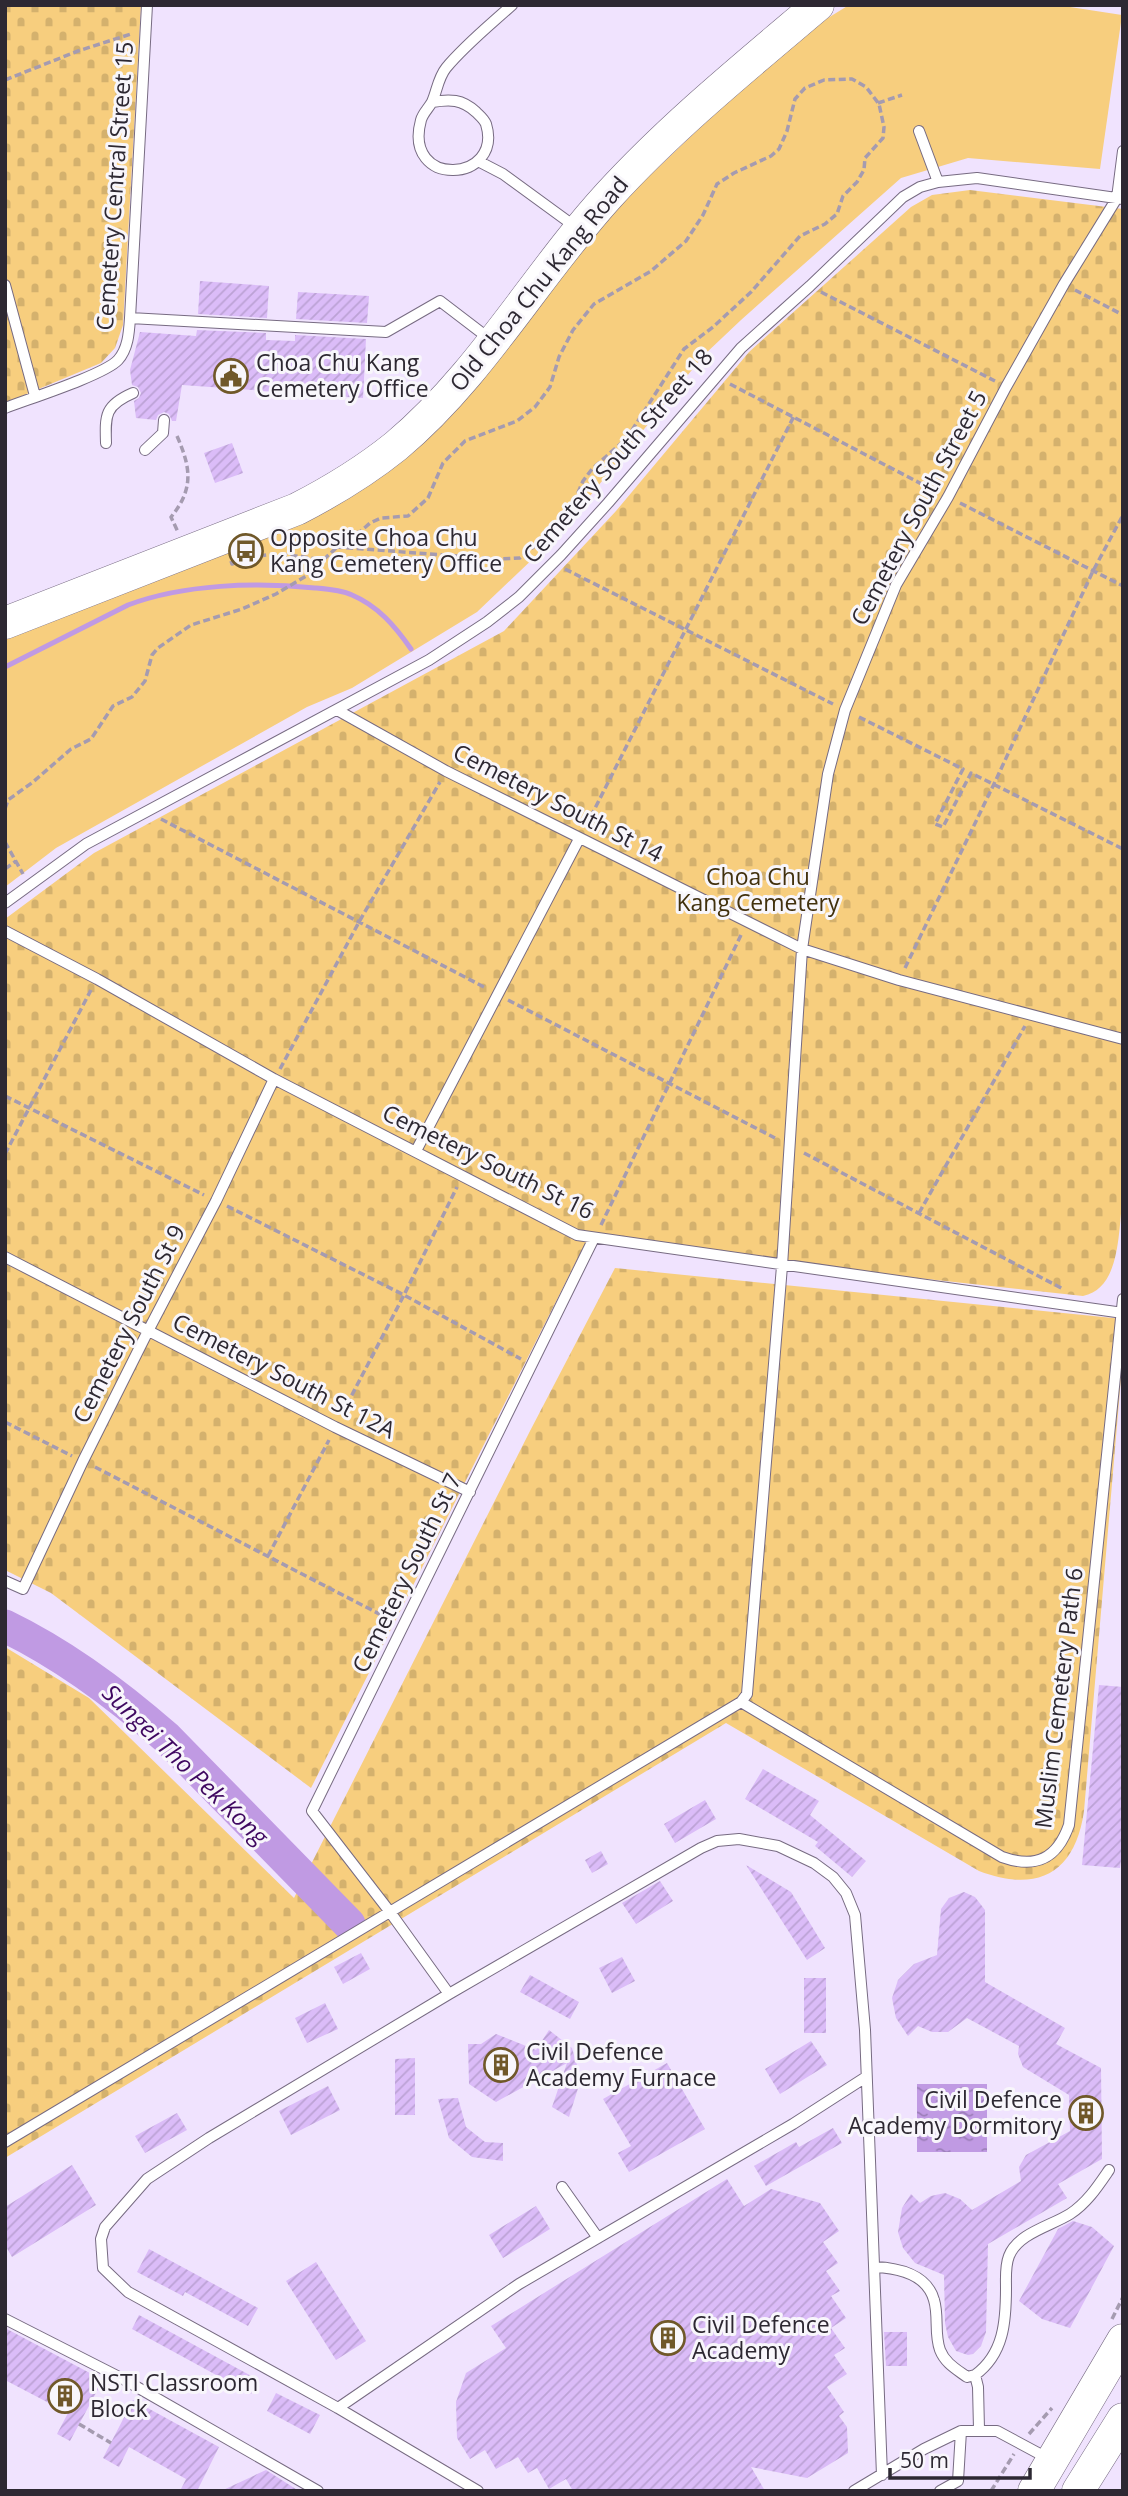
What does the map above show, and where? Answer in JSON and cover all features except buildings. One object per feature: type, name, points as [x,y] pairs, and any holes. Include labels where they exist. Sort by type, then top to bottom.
[{"type":"street","name":"Old Choa Chu Kang Road","points":[[5,623],[298,509],[341,485],[396,446],[435,409],[493,342],[607,196],[649,153],[818,5]]},
{"type":"street","points":[[1034,2491],[1123,2340]]},
{"type":"street","points":[[1078,2491],[1123,2418]]},
{"type":"lane","name":"Cemetery Central Street 15","points":[[35,396],[117,362],[129,334],[148,5]]},
{"type":"lane","points":[[432,102],[460,101],[468,104],[485,120],[488,142],[478,161],[466,169],[452,171],[437,168],[425,159],[418,146],[422,117],[432,102],[444,70],[512,5]]},
{"type":"lane","points":[[919,131],[938,182]]},
{"type":"lane","name":"Cemetery South Street 5","points":[[741,1702],[747,1694],[782,1266],[802,949],[821,809],[845,709],[896,586],[948,497],[1064,284],[1120,199],[1123,151]]},
{"type":"lane","points":[[478,161],[503,174],[579,230]]},
{"type":"lane","name":"Cemetery South Street 18","points":[[5,903],[86,844],[429,660],[487,622],[519,597],[562,555],[741,348],[903,197],[920,187],[938,182],[977,178],[1120,199]]},
{"type":"lane","points":[[5,285],[35,396],[5,408]]},
{"type":"lane","points":[[130,318],[386,332],[440,301],[493,342]]},
{"type":"lane","points":[[106,443],[105,417],[116,400],[133,393]]},
{"type":"lane","points":[[145,450],[163,433],[164,420]]},
{"type":"lane","name":"Cemetery South St 14","points":[[337,710],[446,771],[802,949],[899,980],[1123,1039]]},
{"type":"lane","points":[[416,1151],[579,839]]},
{"type":"lane","name":"Cemetery South St 16","points":[[5,931],[97,979],[274,1079],[577,1236],[1122,1313]]},
{"type":"lane","name":"Cemetery South St 9","points":[[5,1581],[23,1589],[83,1461],[216,1201],[274,1079]]},
{"type":"lane","name":"Cemetery South St 7","points":[[390,1912],[312,1811],[594,1238]]},
{"type":"lane","name":"Cemetery South St 12A","points":[[5,1257],[335,1427],[470,1492]]},
{"type":"lane","name":"Muslim Cemetery Path 6","points":[[741,1702],[1002,1857],[1019,1863],[1037,1861],[1063,1843],[1069,1825],[1123,1299]]},
{"type":"lane","points":[[5,2143],[741,1702]]},
{"type":"lane","points":[[478,2491],[338,2408],[128,2292],[103,2268],[101,2239],[105,2227],[147,2179],[209,2138],[449,1994],[701,1848],[717,1841],[739,1839],[778,1846],[814,1863],[833,1877],[846,1893],[855,1915],[875,2267],[881,2475]]},
{"type":"lane","points":[[390,1912],[449,1994]]},
{"type":"lane","points":[[338,2408],[519,2284],[793,2124],[866,2077]]},
{"type":"lane","points":[[875,2267],[900,2270],[922,2281],[934,2300],[940,2348],[944,2356],[948,2363],[967,2377],[975,2375],[992,2360],[1002,2337],[1006,2309],[1006,2272],[1008,2257],[1014,2245],[1071,2213],[1091,2196],[1109,2169]]},
{"type":"lane","points":[[562,2187],[598,2238]]},
{"type":"lane","points":[[5,2319],[123,2379],[318,2491]]},
{"type":"lane","points":[[975,2375],[978,2387],[979,2429]]},
{"type":"lane","points":[[940,2491],[958,2482],[961,2431]]},
{"type":"lane","points":[[854,2491],[961,2431],[997,2431],[1053,2462]]},
{"type":"path","points":[[5,80],[78,51],[146,30]]},
{"type":"path","points":[[5,809],[8,800],[71,749],[91,738],[113,706],[132,698],[145,681],[152,656],[158,648],[191,625],[242,609],[276,594],[306,576],[335,547],[370,523],[408,516],[428,498],[443,463],[465,441],[517,421],[535,407],[550,387],[559,357],[573,330],[594,304],[651,271],[686,241],[703,215],[717,184],[771,156],[779,149],[787,131],[795,99],[805,88],[824,80],[852,79],[866,87],[878,103],[884,127],[883,138],[865,158],[864,170],[843,196],[837,214],[825,224],[800,236],[751,292],[684,349],[627,438],[592,469],[583,481],[571,509],[552,532],[530,552],[520,558],[500,559],[335,547]]},
{"type":"path","points":[[878,103],[902,96]]},
{"type":"path","points":[[1064,284],[1123,315]]},
{"type":"path","points":[[810,286],[1006,387]]},
{"type":"path","points":[[716,377],[1123,586]]},
{"type":"path","points":[[579,839],[794,416]]},
{"type":"path","points":[[158,563],[153,551],[179,535],[171,517],[182,504],[189,488],[182,448],[174,430]]},
{"type":"path","points":[[899,980],[1093,571],[1123,515]]},
{"type":"path","points":[[222,538],[232,564],[255,555],[277,552],[323,560]]},
{"type":"path","points":[[274,1079],[359,922],[446,771]]},
{"type":"path","points":[[146,811],[498,995]]},
{"type":"path","points":[[5,842],[30,885]]},
{"type":"path","points":[[5,869],[16,861]]},
{"type":"path","points":[[594,1238],[748,921]]},
{"type":"path","points":[[5,1154],[97,979]]},
{"type":"path","points":[[919,1213],[1031,1015]]},
{"type":"path","points":[[5,1096],[404,1295],[533,1366]]},
{"type":"path","points":[[268,1556],[404,1295],[462,1175]]},
{"type":"path","points":[[5,1422],[403,1627]]},
{"type":"path","points":[[79,2424],[111,2443]]},
{"type":"green space","points":[[5,5],[141,5],[123,325],[115,348],[101,363],[5,403]]},
{"type":"green space","points":[[849,5],[1057,5],[1122,15],[1100,169],[968,158],[901,178],[704,355],[560,533],[477,612],[352,688],[307,707],[56,848],[5,887],[5,635],[348,495],[619,205],[710,118],[815,26]]},
{"type":"green space","name":"Choa Chu Kang Cemetery","points":[[970,190],[1123,209],[1123,1196],[1116,1255],[1111,1269],[1105,1282],[1096,1291],[1083,1296],[817,1267],[591,1232],[311,1788],[51,1593],[5,1570],[5,919],[94,853],[504,631],[616,511],[749,352],[911,207],[932,195]]},
{"type":"green space","points":[[615,1268],[1123,1319],[1123,1355],[1084,1811],[1072,1850],[1050,1873],[1035,1878],[1019,1880],[979,1871],[726,1723],[5,2158],[5,1647],[89,1698],[294,1898]]},
{"type":"water","points":[[917,2084],[987,2084],[987,2152],[917,2152]]},
{"type":"waterway","name":"Sungei Tho Pek Kong","points":[[5,667],[128,605],[173,593],[220,586],[292,586],[348,593],[378,611],[411,649]]},
{"type":"waterway","name":"Sungei Tho Pek Kong","points":[[5,1626],[90,1676],[167,1738],[349,1924]]},
{"type":"place","name":"Choa Chu Kang Cemetery Office","points":[[231,376]]},
{"type":"place","name":"Opposite Choa Chu Kang Cemetery Office","points":[[246,551]]},
{"type":"place","name":"Civil Defence Academy Furnace","points":[[501,2065]]},
{"type":"place","name":"Civil Defence Academy Dormitory","points":[[1086,2113]]},
{"type":"place","name":"Civil Defence Academy","points":[[668,2338]]},
{"type":"place","name":"NSTI Classroom Block","points":[[65,2396]]}]
